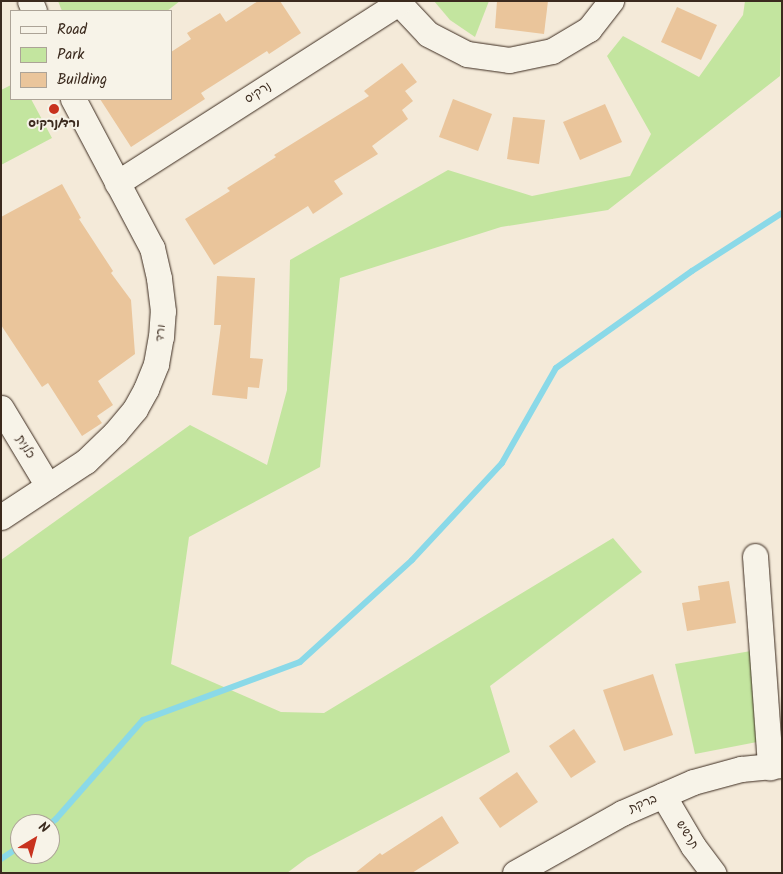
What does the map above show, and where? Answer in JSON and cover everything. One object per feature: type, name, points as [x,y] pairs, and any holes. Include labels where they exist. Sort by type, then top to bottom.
[{"type":"street","points":[[398,2],[428,34],[467,54],[510,60],[552,51],[589,29],[611,1]]},
{"type":"street","name":"נרקיס","points":[[117,183],[398,2]]},
{"type":"street","name":"ורד","points":[[1,517],[86,462],[115,433],[135,409],[156,364],[161,337],[163,311],[159,278],[152,248],[74,100]]},
{"type":"street","name":"כלנית","points":[[1,408],[48,486]]},
{"type":"street","points":[[755,556],[776,766]]},
{"type":"street","name":"ברקת","points":[[515,873],[622,813],[693,782],[741,769],[776,766]]},
{"type":"street","name":"תרשיש","points":[[663,795],[693,846],[713,873]]},
{"type":"green space","points":[[58,1],[180,1],[168,10],[62,10]]},
{"type":"green space","points":[[434,1],[489,1],[475,37],[450,20]]},
{"type":"green space","points":[[745,1],[782,1],[780,76],[608,210],[501,227],[340,278],[320,467],[189,537],[171,664],[281,712],[324,713],[613,538],[642,572],[490,686],[510,752],[307,858],[287,873],[1,873],[1,560],[190,425],[267,465],[287,390],[290,260],[448,170],[532,196],[630,176],[651,134],[607,56],[623,36],[699,77],[743,15]]},
{"type":"green space","points":[[10,86],[10,100],[32,100],[52,138],[1,165],[1,90]]},
{"type":"green space","points":[[751,651],[757,742],[695,754],[675,664]]},
{"type":"building","points":[[258,1],[280,1],[301,33],[269,54],[267,51],[201,93],[205,99],[131,147],[101,100],[172,100],[172,51],[191,39],[187,33],[220,13],[226,22]]},
{"type":"building","points":[[497,1],[548,1],[544,34],[495,28]]},
{"type":"building","points":[[677,7],[717,25],[701,60],[661,42]]},
{"type":"building","points":[[402,63],[417,82],[405,91],[413,101],[402,110],[408,119],[372,146],[378,154],[334,181],[343,194],[313,214],[308,206],[214,265],[185,219],[230,191],[227,188],[276,157],[274,155],[369,96],[364,91]]},
{"type":"building","points":[[453,99],[492,114],[478,151],[439,137]]},
{"type":"building","points":[[605,104],[622,142],[580,160],[563,122]]},
{"type":"building","points":[[513,117],[545,120],[539,164],[507,159]]},
{"type":"building","points":[[62,184],[81,218],[79,219],[113,271],[111,273],[131,300],[135,354],[98,381],[113,405],[97,416],[102,423],[82,436],[48,383],[42,387],[1,325],[1,217]]},
{"type":"building","points":[[217,276],[255,278],[250,358],[263,359],[259,388],[248,387],[247,399],[212,395],[221,325],[214,325]]},
{"type":"building","points":[[729,581],[736,623],[687,631],[682,603],[700,600],[698,586]]},
{"type":"building","points":[[653,674],[673,735],[624,751],[603,690]]},
{"type":"building","points":[[574,729],[596,762],[571,778],[549,746]]},
{"type":"building","points":[[517,772],[538,802],[500,828],[479,798]]},
{"type":"building","points":[[442,816],[459,843],[412,873],[355,873],[380,853],[382,855]]},
{"type":"waterway","points":[[60,814],[143,720],[300,662],[412,560],[502,463],[556,368],[692,271],[782,213]]},
{"type":"waterway","points":[[1,859],[10,853]]},
{"type":"place","name":"ורד/נרקיס","points":[[54,109]]}]
